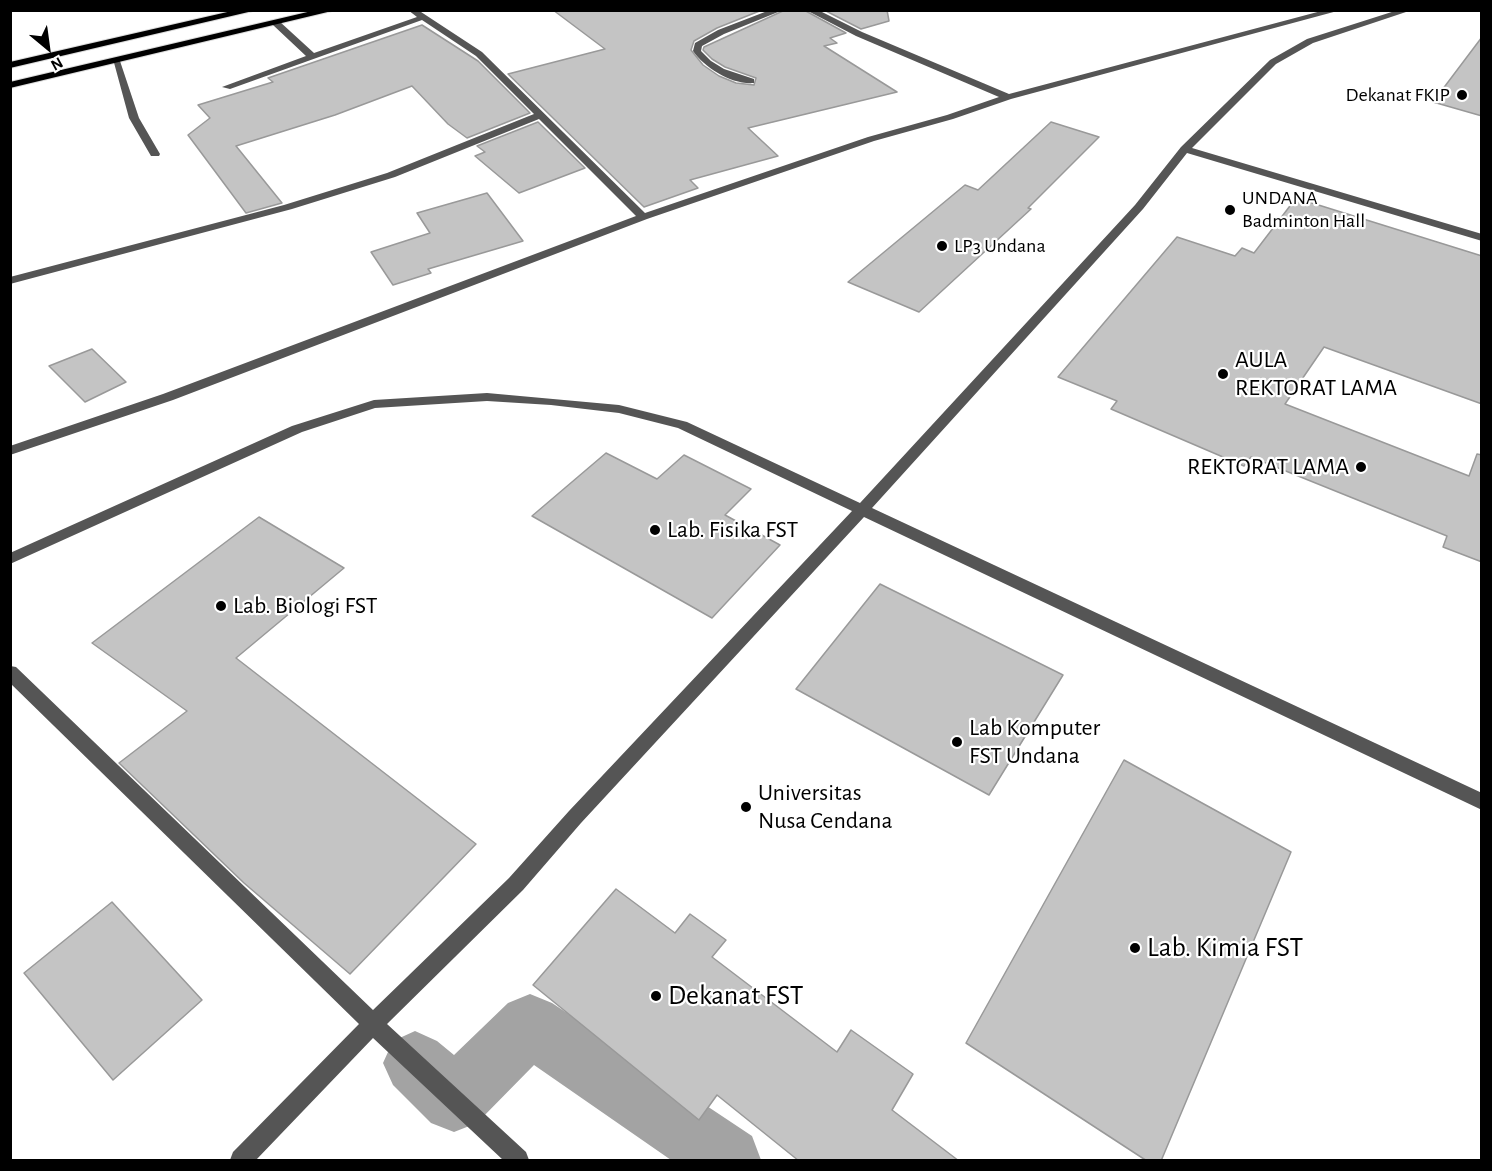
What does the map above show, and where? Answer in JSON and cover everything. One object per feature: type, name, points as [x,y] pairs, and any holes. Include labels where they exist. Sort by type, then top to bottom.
[{"type":"highway","points":[[10,65],[252,10]]},
{"type":"highway","points":[[10,85],[331,10]]},
{"type":"street","points":[[412,10],[479,54],[643,217]]},
{"type":"street","points":[[751,81],[722,73],[705,62],[697,51],[699,45],[721,32],[779,10]]},
{"type":"street","points":[[810,10],[859,34],[1008,97]]},
{"type":"street","points":[[10,451],[168,397],[643,217],[871,139],[950,117],[1008,97],[1141,60],[1337,10]]},
{"type":"street","points":[[241,1161],[373,1024],[516,884],[574,817],[862,510],[1139,207],[1185,149],[1273,62],[1310,41],[1408,10]]},
{"type":"street","points":[[227,87],[421,18]]},
{"type":"street","points":[[276,23],[312,56]]},
{"type":"street","points":[[116,61],[134,118],[154,154]]},
{"type":"street","points":[[10,281],[288,207],[391,174],[540,115]]},
{"type":"street","points":[[1185,149],[1482,238]]},
{"type":"street","points":[[10,559],[297,429],[374,404],[487,397],[551,400],[633,412],[682,425],[1482,802]]},
{"type":"street","points":[[10,672],[373,1024],[518,1161]]},
{"type":"building","points":[[553,10],[762,10],[717,28],[694,41],[691,50],[703,65],[719,76],[736,83],[754,85],[756,78],[725,67],[712,59],[703,50],[704,47],[785,10],[804,10],[846,33],[830,38],[837,43],[824,46],[897,92],[748,128],[778,156],[690,180],[698,188],[644,207],[508,74],[605,49]]},
{"type":"building","points":[[824,10],[887,10],[889,21],[861,29]]},
{"type":"building","points":[[422,25],[478,61],[530,113],[467,138],[448,124],[412,86],[335,115],[236,146],[282,203],[246,213],[188,135],[210,118],[198,105],[273,82],[268,78]]},
{"type":"building","name":"Dekanat FKIP","points":[[1482,37],[1482,116],[1433,102]]},
{"type":"building","points":[[538,122],[585,168],[519,193],[475,156],[485,152],[477,146]]},
{"type":"building","name":"LP3 Undana","points":[[1051,122],[1099,137],[1028,208],[1031,209],[919,312],[848,282],[965,185],[978,190]]},
{"type":"building","points":[[487,193],[523,241],[428,269],[431,273],[393,285],[371,252],[430,233],[417,213]]},
{"type":"building","points":[[1296,198],[1482,256],[1482,404],[1324,347],[1285,404],[1469,476],[1477,454],[1482,455],[1482,562],[1443,547],[1447,536],[1251,457],[1244,466],[1111,409],[1117,401],[1058,377],[1177,237],[1235,256],[1242,248],[1254,253]]},
{"type":"building","points":[[92,349],[126,382],[85,402],[49,366]]},
{"type":"building","name":"Lab. Fisika FST","points":[[606,453],[657,479],[684,455],[751,489],[725,515],[780,545],[712,618],[532,516]]},
{"type":"building","points":[[259,517],[344,568],[236,658],[476,844],[350,974],[244,883],[119,763],[187,711],[92,643]]},
{"type":"building","name":"Lab Komputer FST Undana","points":[[880,584],[1063,675],[989,795],[796,689]]},
{"type":"building","name":"Lab. Kimia FST","points":[[1124,760],[1291,852],[1161,1161],[1147,1161],[966,1043]]},
{"type":"building","points":[[616,889],[675,933],[690,914],[726,940],[712,957],[837,1052],[851,1030],[913,1074],[892,1110],[959,1161],[799,1161],[717,1095],[699,1120],[533,985]]},
{"type":"building","points":[[112,902],[202,1000],[113,1080],[24,973]]},
{"type":"waterway","points":[[415,1063],[454,1100],[530,1025],[728,1160]]},
{"type":"place","name":"Dekanat FKIP","points":[[1462,95]]},
{"type":"place","name":"UNDANA Badminton Hall","points":[[1230,210]]},
{"type":"place","name":"LP3 Undana","points":[[942,246]]},
{"type":"place","name":"AULA REKTORAT LAMA","points":[[1223,374]]},
{"type":"place","name":"REKTORAT LAMA","points":[[1361,467]]},
{"type":"place","name":"Lab. Fisika FST","points":[[655,530]]},
{"type":"place","name":"Lab. Biologi FST","points":[[221,606]]},
{"type":"place","name":"Lab Komputer FST Undana","points":[[957,742]]},
{"type":"place","name":"Universitas Nusa Cendana","points":[[746,807]]},
{"type":"place","name":"Lab. Kimia FST","points":[[1135,948]]},
{"type":"place","name":"Dekanat FST","points":[[656,996]]}]
